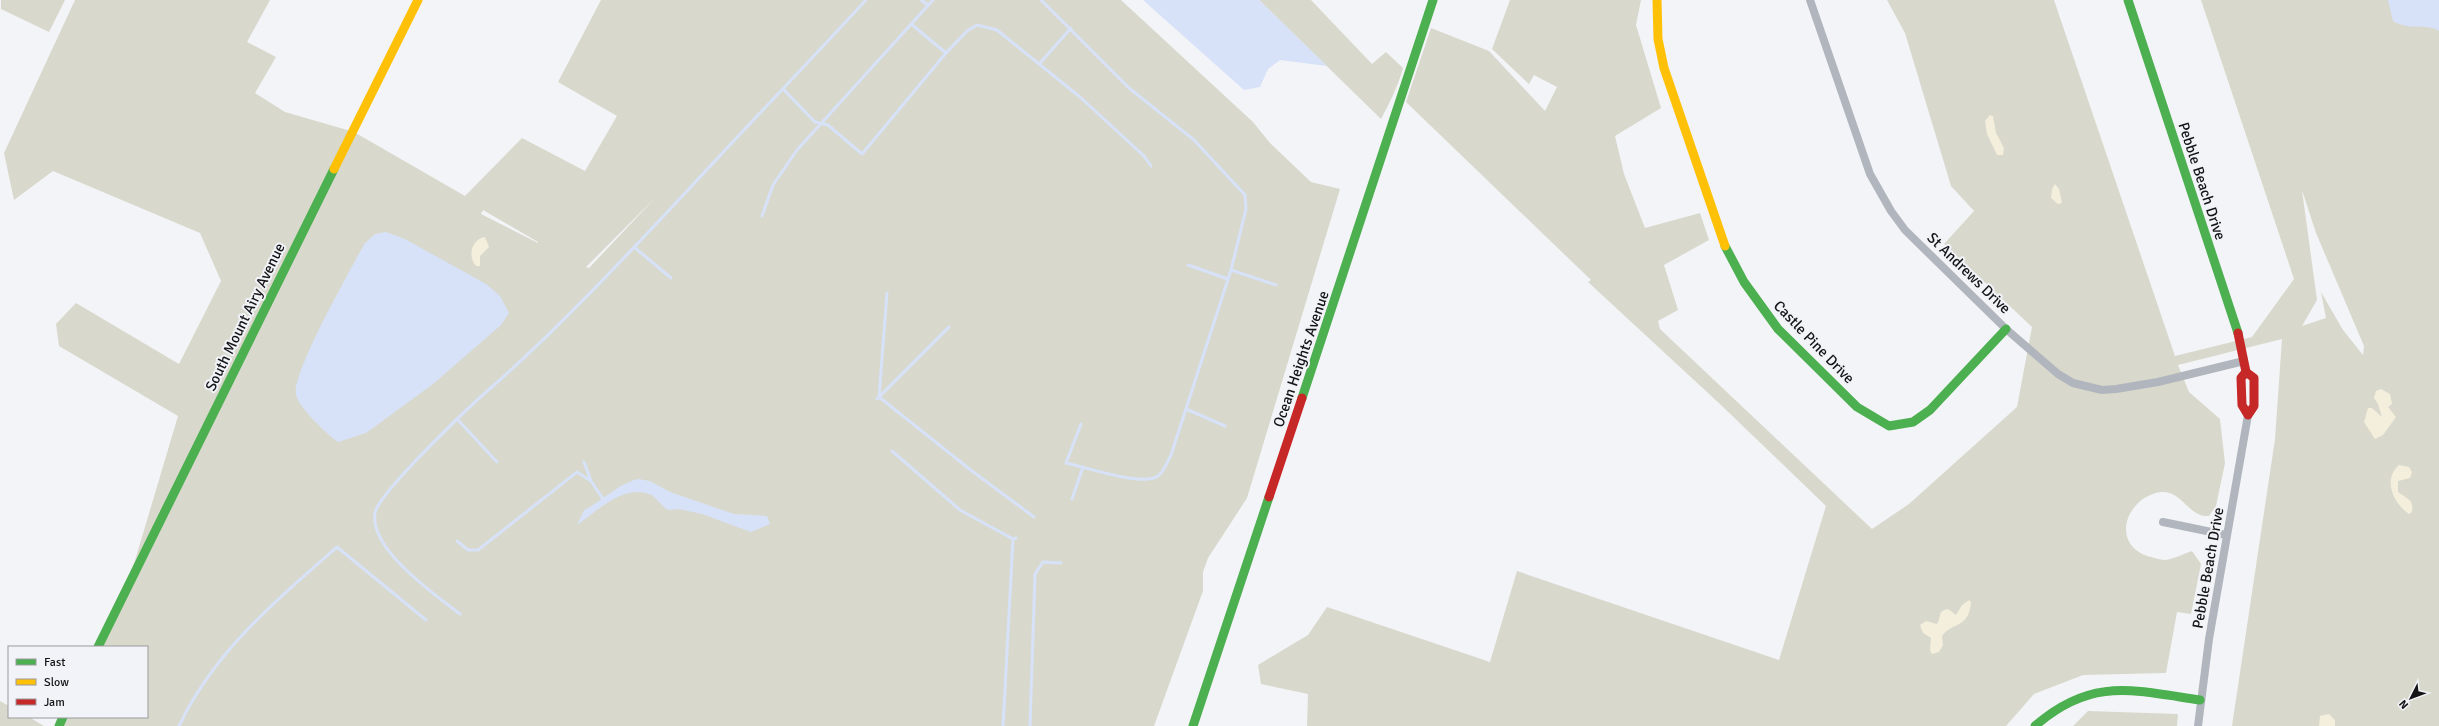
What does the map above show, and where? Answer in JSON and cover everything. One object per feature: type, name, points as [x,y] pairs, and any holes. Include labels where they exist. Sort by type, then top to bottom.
[{"type":"street","name":"South Mount Airy Avenue","points":[[98,646],[418,0]]},
{"type":"street","name":"Ocean Heights Avenue","points":[[1193,726],[1433,0]]},
{"type":"street","name":"Castle Pine Drive","points":[[1657,0],[1658,39],[1664,68],[1725,246],[1757,302],[1778,329],[1857,407],[1889,426],[1913,422],[1930,410],[2006,329]]},
{"type":"street","name":"St Andrews Drive","points":[[1810,0],[1870,174],[1880,193],[1905,230],[2006,329],[2058,374],[2073,383],[2102,390],[2135,387],[2244,361]]},
{"type":"street","name":"Pebble Beach Drive","points":[[2128,0],[2236,329],[2246,372],[2241,378],[2242,405],[2248,415],[2226,535],[2200,700],[2198,726]]},
{"type":"street","points":[[2163,522],[2226,535]]},
{"type":"street","points":[[2035,726],[2061,705],[2076,697],[2092,692],[2132,692],[2200,700]]},
{"type":"shaded area","points":[[1,0],[65,0],[49,32],[1,9]]},
{"type":"shaded area","points":[[75,0],[270,0],[247,42],[276,57],[255,93],[285,112],[354,132],[465,196],[522,138],[585,171],[617,116],[558,82],[601,0],[1121,0],[1253,122],[1270,143],[1311,182],[1340,189],[1247,498],[1208,558],[1203,572],[1203,591],[1154,726],[59,726],[63,718],[148,718],[148,646],[99,646],[125,594],[178,416],[59,346],[56,324],[76,303],[179,364],[221,281],[200,233],[53,171],[14,200],[4,153]],"holes":[[[656,197],[589,268],[586,267]],[[483,210],[538,242],[481,214]]]},
{"type":"shaded area","points":[[1259,0],[1311,0],[1372,64],[1386,52],[1403,68],[1394,94],[1381,119]]},
{"type":"shaded area","points":[[1510,0],[1641,0],[1636,25],[1661,108],[1615,136],[1624,174],[1645,228],[1700,213],[1709,240],[1664,265],[1678,310],[1658,321],[1660,329],[1872,529],[1909,504],[2017,407],[2032,327],[1944,244],[1974,211],[1951,186],[1905,33],[1887,0],[2054,0],[2175,356],[2252,337],[2294,279],[2201,0],[2439,0],[2439,726],[2232,726],[2275,439],[2282,339],[2178,365],[2189,392],[2220,419],[2225,463],[2216,506],[2209,516],[2196,513],[2175,495],[2161,492],[2149,495],[2140,502],[2132,510],[2127,520],[2126,531],[2129,541],[2135,549],[2147,556],[2165,560],[2175,558],[2192,551],[2201,564],[2191,614],[2177,612],[2166,673],[2083,675],[2034,694],[2006,726],[1307,726],[1308,694],[1261,684],[1258,665],[1308,635],[1327,607],[1490,662],[1517,571],[1779,660],[1826,506],[1721,405],[1588,282],[1591,280],[1406,102],[1431,28],[1489,51],[1545,111],[1557,87],[1534,75],[1529,84],[1492,49]],"holes":[[[2302,190],[2316,233],[2364,346],[2363,355],[2343,330],[2321,292],[2326,318],[2302,326],[2317,300]]]},
{"type":"shaded area","points":[[0,701],[8,705],[8,718],[31,718],[44,726],[0,726]]},
{"type":"shaded area","points":[[2088,711],[2178,714],[2177,726],[2073,726]]},
{"type":"sand","points":[[1990,115],[1993,116],[1996,133],[2004,148],[2003,155],[1997,155],[1987,134],[1985,121]]},
{"type":"sand","points":[[2055,184],[2059,189],[2062,203],[2058,204],[2051,198],[2052,189]]},
{"type":"sand","points":[[485,237],[489,247],[480,256],[480,266],[476,266],[472,258],[472,248],[477,241]]},
{"type":"sand","points":[[2381,389],[2390,394],[2392,404],[2388,407],[2396,417],[2383,435],[2375,439],[2364,422],[2368,408],[2372,408],[2382,417],[2378,404],[2374,398],[2376,391]]},
{"type":"sand","points":[[2399,465],[2409,467],[2412,472],[2410,478],[2398,481],[2398,492],[2412,504],[2412,512],[2409,514],[2399,504],[2392,491],[2391,478]]},
{"type":"sand","points":[[1969,600],[1971,602],[1970,611],[1967,617],[1964,621],[1950,629],[1942,636],[1943,645],[1939,652],[1932,654],[1930,651],[1931,638],[1923,633],[1920,625],[1926,621],[1937,624],[1942,611],[1948,609],[1956,615],[1962,605]]},
{"type":"sand","points":[[2329,714],[2335,720],[2335,726],[2319,726],[2320,716]]},
{"type":"water","points":[[1143,0],[1259,0],[1327,66],[1280,60],[1268,69],[1260,87],[1244,90]]},
{"type":"water","points":[[2388,0],[2439,0],[2439,31],[2430,27],[2406,26],[2393,21]]},
{"type":"water","points":[[386,232],[405,239],[486,284],[500,296],[509,313],[501,325],[433,384],[366,433],[338,442],[327,433],[302,407],[296,395],[297,383],[312,344],[365,243],[375,234]]},
{"type":"water","points":[[638,479],[650,481],[670,492],[734,514],[767,516],[770,524],[751,532],[702,514],[679,509],[668,510],[652,495],[639,492],[629,493],[610,501],[577,525],[584,510],[623,485]]},
{"type":"waterway","points":[[460,614],[420,583],[392,556],[382,541],[376,527],[375,513],[380,502],[428,448],[544,339],[617,265],[866,0]]},
{"type":"waterway","points":[[921,0],[928,5]]},
{"type":"waterway","points":[[762,216],[773,185],[797,150],[933,0]]},
{"type":"waterway","points":[[1041,0],[1129,88],[1194,140],[1245,195],[1246,209],[1231,270],[1171,455],[1162,472],[1158,476],[1151,479],[1127,478],[1066,463],[1081,424]]},
{"type":"waterway","points":[[911,24],[946,53]]},
{"type":"waterway","points":[[783,89],[815,122],[828,125],[862,154],[946,53],[967,31],[977,25],[997,30],[1080,97],[1144,156],[1151,166]]},
{"type":"waterway","points":[[1040,63],[1071,28]]},
{"type":"waterway","points":[[634,247],[671,278]]},
{"type":"waterway","points":[[1188,265],[1228,279]]},
{"type":"waterway","points":[[1231,270],[1276,285]]},
{"type":"waterway","points":[[879,397],[887,293]]},
{"type":"waterway","points":[[879,397],[949,327]]},
{"type":"waterway","points":[[877,399],[879,397],[972,471],[1034,517]]},
{"type":"waterway","points":[[1186,409],[1225,426]]},
{"type":"waterway","points":[[458,420],[497,462]]},
{"type":"waterway","points":[[892,451],[960,510],[1013,539],[1016,538]]},
{"type":"waterway","points":[[584,462],[591,481]]},
{"type":"waterway","points":[[1072,499],[1083,467]]},
{"type":"waterway","points":[[457,541],[468,550],[478,550],[577,472],[591,481],[603,499]]},
{"type":"waterway","points":[[1003,726],[1013,539]]},
{"type":"waterway","points":[[179,726],[193,699],[228,651],[269,607],[337,547],[426,620]]},
{"type":"waterway","points":[[1030,726],[1035,574],[1043,562],[1061,563]]},
{"type":"traffic: fast","points":[[1302,398],[1433,0]]},
{"type":"traffic: fast","points":[[2128,0],[2238,333]]},
{"type":"traffic: fast","points":[[98,646],[334,169]]},
{"type":"traffic: fast","points":[[1725,246],[1744,282],[1778,329],[1857,407],[1889,426],[1913,422],[1930,410],[2006,329]]},
{"type":"traffic: fast","points":[[1193,726],[1269,497]]},
{"type":"traffic: fast","points":[[2035,726],[2055,710],[2075,700],[2094,694],[2113,691],[2153,693],[2200,700]]},
{"type":"traffic: fast","points":[[59,726],[63,718]]},
{"type":"traffic: slow","points":[[334,169],[418,0]]},
{"type":"traffic: slow","points":[[1657,0],[1658,39],[1664,68],[1725,246]]},
{"type":"traffic: jam","points":[[2238,333],[2246,372],[2254,378],[2254,406],[2248,415],[2242,405],[2241,378],[2246,372]]},
{"type":"traffic: jam","points":[[1269,497],[1302,398]]}]
